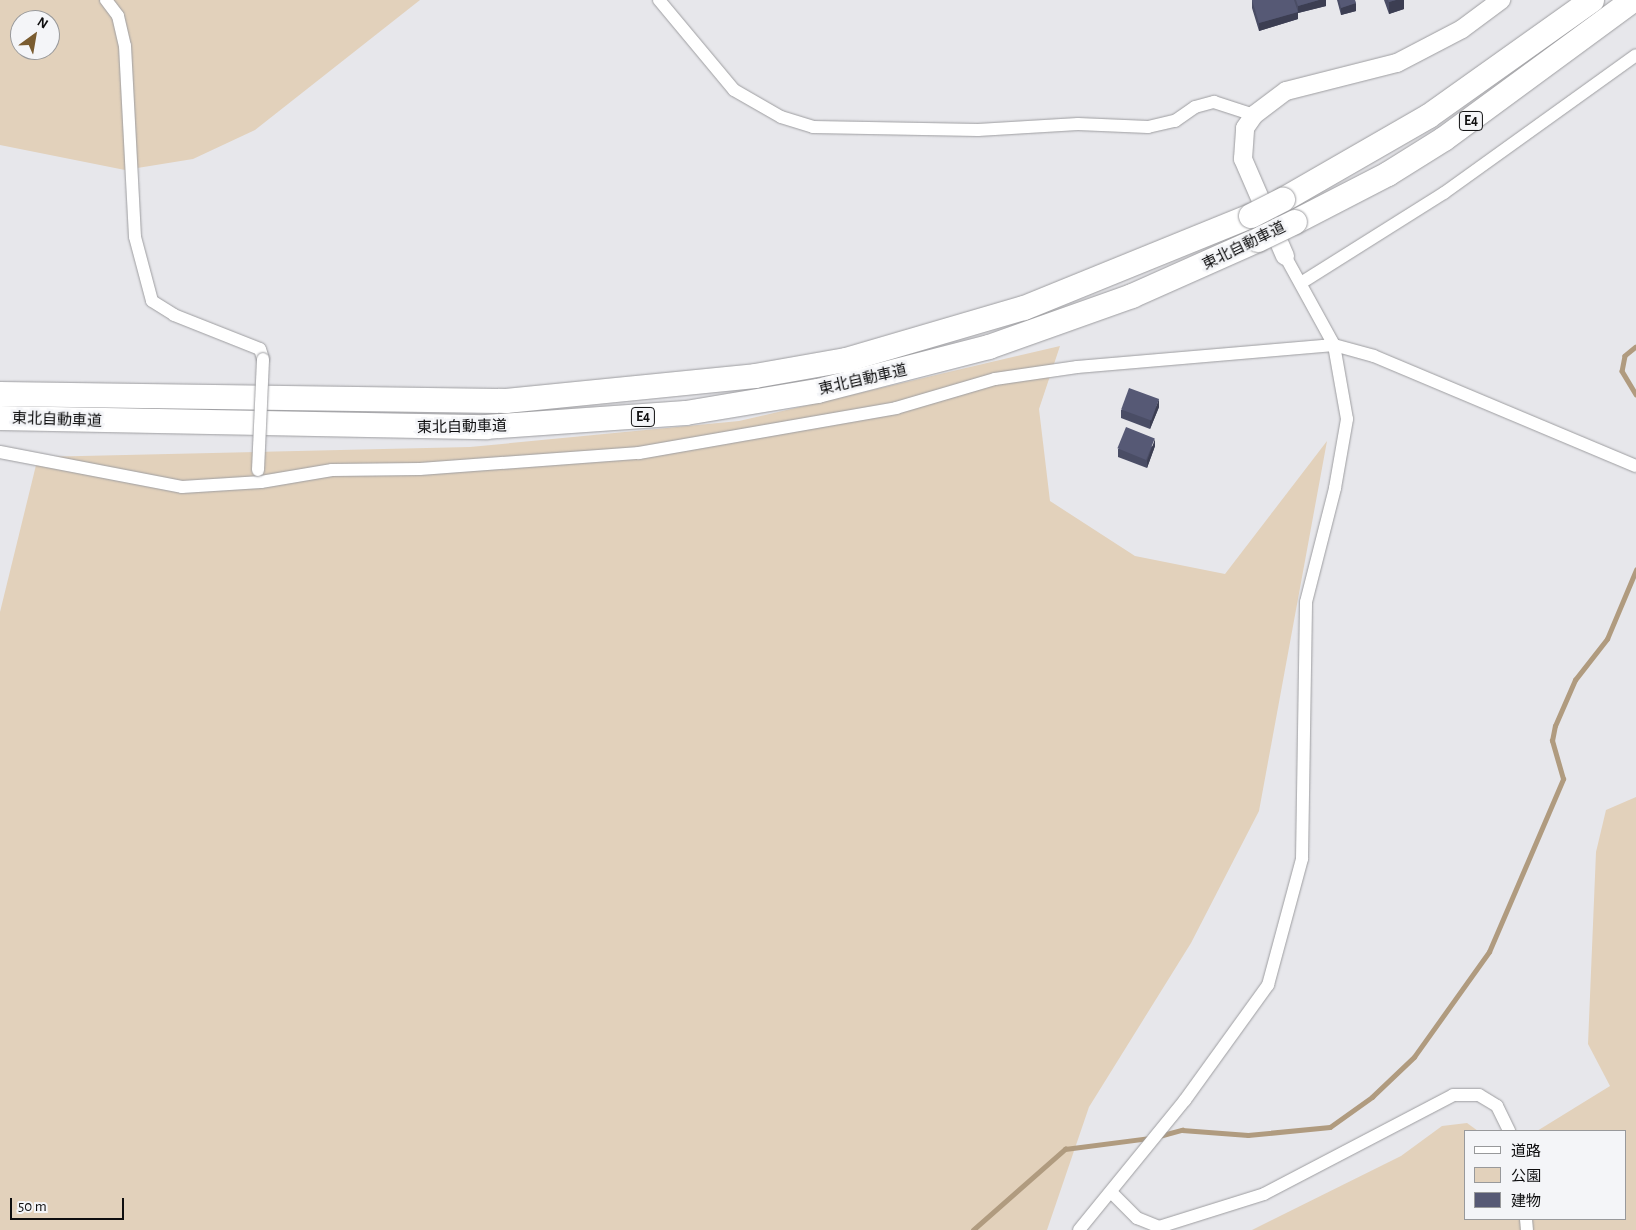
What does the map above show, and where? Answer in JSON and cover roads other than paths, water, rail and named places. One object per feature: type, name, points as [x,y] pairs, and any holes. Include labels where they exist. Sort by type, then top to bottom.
[{"type":"highway","name":"東北自動車道","points":[[0,394],[496,402],[585,397],[755,376],[846,360],[1024,308],[1251,216],[1283,200],[1429,116],[1592,0]]},
{"type":"highway","name":"東北自動車道","points":[[0,418],[486,427],[686,412],[818,391],[989,346],[1132,296],[1258,240],[1388,174],[1444,139],[1633,0]]},
{"type":"street","points":[[106,0],[118,16],[125,46],[135,237],[152,301],[174,315],[260,349],[263,359],[259,476]]},
{"type":"street","points":[[658,0],[734,90],[781,117],[813,127],[959,130],[1078,124],[1148,127],[1175,121],[1195,108],[1214,102],[1254,115]]},
{"type":"street","points":[[1079,1230],[1167,1122],[1268,985],[1302,859],[1306,602],[1335,488],[1347,419],[1334,345],[1285,256],[1243,158],[1245,128],[1254,115],[1286,91],[1397,63],[1462,29],[1500,0]]},
{"type":"street","points":[[1301,283],[1444,193],[1636,55]]},
{"type":"street","points":[[0,452],[182,487],[259,476],[332,470],[420,469],[675,448],[896,408],[995,379],[1077,366],[1334,345],[1374,356],[1636,466]]},
{"type":"street","points":[[1111,1192],[1136,1218],[1159,1227],[1264,1194],[1453,1095],[1479,1095],[1497,1106],[1509,1130]]},
{"type":"waterway","points":[[1636,347],[1625,356],[1622,371],[1636,394]]},
{"type":"waterway","points":[[1159,1136],[1182,1130],[1248,1135],[1330,1127],[1372,1097],[1414,1057],[1489,952],[1563,779],[1552,741],[1555,726],[1575,680],[1607,639],[1636,570]]},
{"type":"waterway","points":[[973,1230],[1065,1149],[1150,1138]]}]
